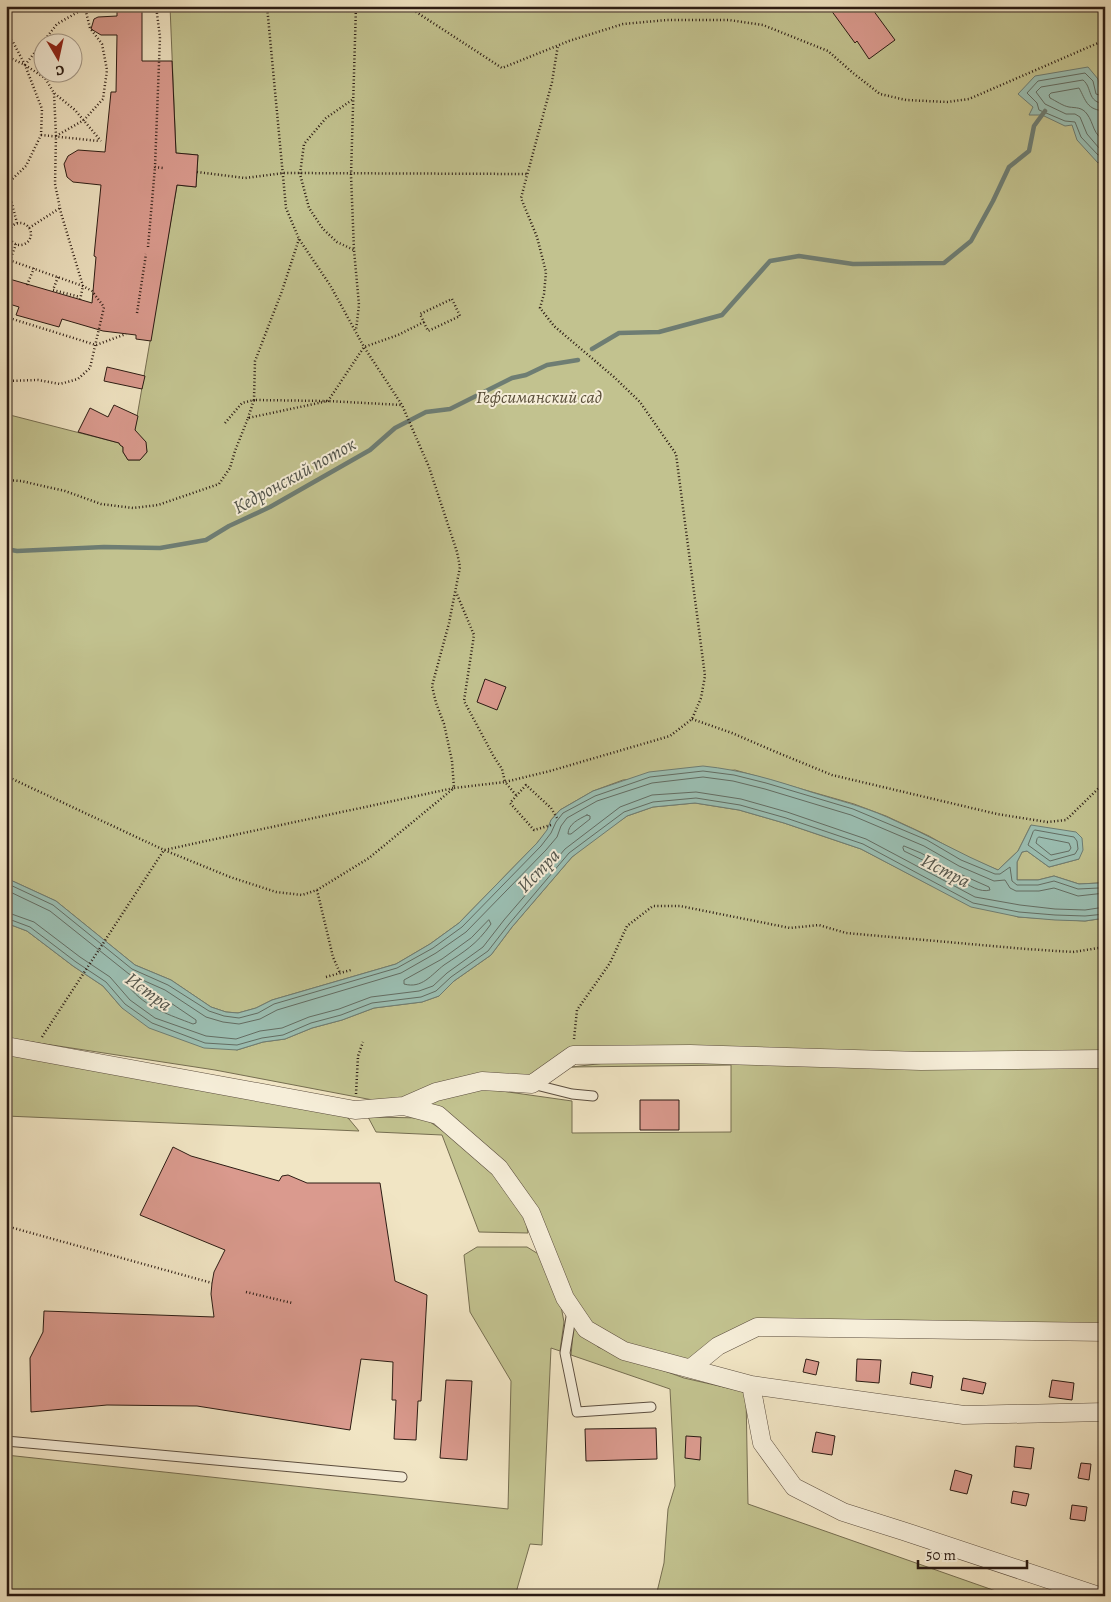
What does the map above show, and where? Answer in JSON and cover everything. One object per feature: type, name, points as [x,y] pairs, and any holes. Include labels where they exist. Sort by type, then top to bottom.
[{"type":"street","points":[[6,1046],[355,1110],[404,1106],[436,1092],[482,1081],[532,1084],[573,1055],[690,1054],[921,1061],[1105,1059]]},
{"type":"street","points":[[404,1106],[438,1115],[499,1168],[531,1213],[564,1298],[586,1329],[624,1351],[750,1385],[964,1415],[1105,1412]]},
{"type":"street","points":[[690,1368],[718,1346],[757,1327],[1105,1332]]},
{"type":"street","points":[[750,1385],[762,1443],[794,1487],[843,1512],[1099,1596]]},
{"type":"lane","points":[[532,1084],[572,1094],[593,1096]]},
{"type":"lane","points":[[572,1308],[566,1353],[577,1412],[651,1407]]},
{"type":"lane","points":[[6,1441],[402,1476]]},
{"type":"path","points":[[148,247],[160,37],[156,6]]},
{"type":"path","points":[[267,6],[286,208],[299,239],[330,285],[364,347],[402,405],[439,494],[457,552],[460,567],[432,686],[444,724],[452,761],[454,788]]},
{"type":"path","points":[[356,6],[351,175],[354,250],[359,305],[356,332]]},
{"type":"path","points":[[407,6],[502,68],[558,45],[623,24],[666,20],[730,20],[763,25],[828,51],[880,94],[906,100],[947,102],[969,99],[1105,40]]},
{"type":"path","points":[[51,32],[57,24],[86,7],[90,28],[102,44],[107,70],[103,99],[84,120],[56,136]]},
{"type":"path","points":[[6,36],[13,42],[25,65],[42,109],[41,135],[26,166],[6,185],[17,223]]},
{"type":"path","points":[[33,1051],[164,850],[454,788],[505,782],[550,771],[670,736],[692,719],[701,698],[705,676],[676,454],[640,402],[614,377],[554,326],[540,308],[544,294],[546,272],[537,237],[521,198],[552,82],[558,45]]},
{"type":"path","points":[[6,56],[45,78],[54,93],[76,110],[101,141],[41,135]]},
{"type":"path","points":[[25,65],[32,56]]},
{"type":"path","points":[[54,93],[56,136],[55,184],[60,208],[83,286],[80,298],[53,290],[58,277]]},
{"type":"path","points":[[353,100],[326,118],[304,144],[300,174],[309,208],[323,229],[337,242],[354,250]]},
{"type":"path","points":[[154,167],[163,168]]},
{"type":"path","points":[[197,172],[246,178],[284,174],[527,174]]},
{"type":"path","points":[[29,228],[60,208]]},
{"type":"path","points":[[17,223],[24,224],[29,228],[31,234],[28,241],[16,244],[10,240],[9,233],[11,227],[17,223]]},
{"type":"path","points":[[6,480],[21,481],[65,491],[101,504],[133,508],[158,505],[219,484],[230,468],[254,400],[254,362],[282,291],[299,239]]},
{"type":"path","points":[[6,271],[8,259],[16,244]]},
{"type":"path","points":[[137,314],[146,254]]},
{"type":"path","points":[[6,381],[38,380],[60,384],[78,379],[90,368],[104,307],[92,291],[83,286],[8,259]]},
{"type":"path","points":[[28,285],[34,268]]},
{"type":"path","points":[[452,299],[460,316],[428,331],[424,322],[420,314],[452,299]]},
{"type":"path","points":[[6,318],[96,345],[126,334]]},
{"type":"path","points":[[248,418],[328,400],[364,347],[424,322]]},
{"type":"path","points":[[225,423],[242,403],[254,400],[328,400],[402,405]]},
{"type":"path","points":[[455,590],[474,635],[464,701],[502,769],[505,782],[516,795]]},
{"type":"path","points":[[692,719],[732,733],[832,775],[997,814],[1048,822],[1066,820],[1105,782]]},
{"type":"path","points":[[6,776],[164,850],[230,877],[276,892],[302,895],[317,890],[369,858],[454,788]]},
{"type":"path","points":[[551,825],[534,830],[510,803],[526,785],[551,808],[557,818]]},
{"type":"path","points":[[317,890],[333,957],[340,973]]},
{"type":"path","points":[[573,1055],[578,1010],[610,964],[627,926],[652,906],[680,906],[790,928],[819,925],[856,934],[1073,952],[1105,947]]},
{"type":"path","points":[[326,977],[351,970]]},
{"type":"path","points":[[355,1110],[358,1056],[363,1042]]},
{"type":"path","points":[[6,1226],[212,1283]]},
{"type":"path","points":[[246,1292],[292,1303]]},
{"type":"green space","name":"Гефсиманский сад","points":[[170,6],[1105,6],[1105,881],[1079,884],[1054,876],[1038,880],[1017,880],[1017,862],[1022,852],[1027,851],[1049,867],[1079,859],[1031,825],[1018,851],[998,870],[964,856],[929,836],[886,816],[854,804],[735,770],[623,780],[593,791],[560,810],[551,820],[548,830],[537,843],[459,923],[430,944],[396,964],[272,1000],[256,1008],[238,1013],[226,1012],[211,1007],[171,980],[135,965],[56,901],[6,878],[6,414],[119,443],[123,447],[123,452],[128,460],[140,460],[147,452],[144,440],[134,434],[177,185],[196,187],[198,155],[176,153]]},
{"type":"green space","points":[[695,803],[739,810],[861,849],[930,885],[1018,917],[1085,921],[1105,918],[1105,1051],[930,1054],[571,1049],[542,1073],[378,1101],[215,1070],[6,1038],[6,923],[27,931],[103,986],[122,1008],[237,1050],[263,1042],[285,1039],[312,1028],[342,1020],[374,1008],[422,1002],[439,996],[454,981],[491,955],[512,927],[572,857],[595,838],[627,816],[653,807]]},
{"type":"green space","points":[[6,1053],[336,1109],[349,1119],[359,1131],[6,1116]]},
{"type":"green space","points":[[630,1060],[1105,1065],[1105,1326],[758,1321],[692,1364],[627,1347],[594,1330],[570,1296],[538,1212],[417,1103],[480,1088],[572,1101],[572,1133],[731,1132],[731,1065],[572,1067]]},
{"type":"green space","points":[[368,1117],[424,1118],[463,1144],[493,1172],[525,1216],[528,1233],[479,1232],[442,1135],[376,1132]]},
{"type":"green space","points":[[477,1247],[527,1247],[540,1255],[561,1306],[564,1322],[560,1351],[551,1348],[542,1545],[530,1544],[515,1596],[6,1596],[6,1455],[508,1509],[511,1381],[470,1312],[464,1255]]},
{"type":"green space","points":[[574,1323],[598,1347],[684,1378],[741,1391],[746,1395],[748,1504],[1010,1596],[656,1596],[664,1563],[668,1509],[675,1486],[670,1389],[571,1355]]},
{"type":"water","points":[[1088,67],[1098,79],[1100,90],[1105,94],[1105,158],[1098,163],[1077,140],[1072,125],[1065,126],[1042,115],[1029,115],[1033,107],[1018,94],[1035,76]]},
{"type":"water","name":"Истра","points":[[703,766],[758,776],[868,810],[901,823],[998,870],[1018,851],[1031,825],[1076,832],[1082,838],[1083,850],[1079,859],[1049,867],[1027,851],[1022,852],[1017,862],[1017,880],[1038,880],[1054,876],[1079,884],[1105,881],[1105,918],[1085,921],[1055,920],[1019,917],[971,907],[861,849],[784,823],[739,810],[695,803],[653,807],[627,816],[572,857],[512,927],[491,955],[454,981],[439,996],[422,1002],[374,1008],[342,1020],[312,1028],[285,1039],[263,1042],[237,1050],[204,1048],[149,1028],[122,1008],[103,986],[27,931],[6,923],[6,878],[56,901],[135,965],[171,980],[211,1007],[226,1012],[238,1013],[256,1008],[272,1000],[396,964],[430,944],[459,923],[537,843],[547,830],[551,820],[560,810],[593,791],[649,772]]},
{"type":"building","points":[[117,6],[136,6],[136,11],[142,11],[142,61],[172,61],[176,153],[198,155],[196,187],[177,185],[151,341],[136,339],[136,335],[103,331],[62,319],[59,327],[16,315],[19,307],[6,303],[6,278],[92,303],[96,257],[94,256],[101,185],[73,182],[67,177],[64,164],[68,156],[78,150],[105,152],[111,92],[116,92],[117,35],[101,35],[91,29],[94,19],[98,17],[117,16]]},
{"type":"building","points":[[828,6],[870,6],[895,40],[869,59],[857,41],[855,43]]},
{"type":"building","points":[[107,367],[145,376],[142,389],[104,381]]},
{"type":"building","points":[[114,405],[138,416],[135,430],[146,442],[147,452],[140,460],[128,460],[123,452],[123,447],[119,443],[78,432],[90,408],[108,417]]},
{"type":"building","points":[[485,679],[506,687],[497,710],[477,702]]},
{"type":"building","points":[[640,1100],[679,1100],[679,1130],[640,1130]]},
{"type":"building","points":[[173,1147],[191,1156],[279,1181],[282,1176],[288,1175],[307,1183],[380,1183],[395,1281],[427,1295],[421,1401],[418,1401],[416,1440],[394,1439],[396,1400],[392,1400],[393,1362],[361,1359],[350,1430],[197,1406],[107,1405],[31,1412],[30,1358],[43,1332],[44,1311],[214,1317],[211,1294],[212,1283],[214,1272],[225,1250],[140,1215]]},
{"type":"building","points":[[806,1359],[819,1362],[816,1375],[803,1372]]},
{"type":"building","points":[[857,1359],[881,1360],[879,1383],[856,1381]]},
{"type":"building","points":[[912,1372],[933,1376],[931,1388],[910,1384]]},
{"type":"building","points":[[963,1378],[986,1383],[983,1394],[961,1390]]},
{"type":"building","points":[[446,1380],[472,1381],[467,1460],[440,1458]]},
{"type":"building","points":[[1052,1380],[1074,1383],[1072,1400],[1049,1397]]},
{"type":"building","points":[[656,1428],[657,1459],[586,1461],[585,1429]]},
{"type":"building","points":[[816,1432],[835,1436],[832,1455],[812,1452]]},
{"type":"building","points":[[686,1436],[701,1437],[700,1460],[685,1458]]},
{"type":"building","points":[[1016,1446],[1034,1448],[1031,1469],[1014,1467]]},
{"type":"building","points":[[1081,1463],[1091,1464],[1089,1480],[1078,1478]]},
{"type":"building","points":[[955,1470],[972,1475],[967,1494],[950,1490]]},
{"type":"building","points":[[1013,1491],[1029,1494],[1026,1506],[1011,1503]]},
{"type":"building","points":[[1072,1505],[1087,1507],[1085,1521],[1070,1519]]},
{"type":"waterway","name":"Кедронский поток","points":[[592,349],[619,333],[659,332],[722,315],[770,261],[799,256],[853,264],[944,263],[971,241],[1009,167],[1029,151],[1034,126],[1045,111]]},
{"type":"waterway","name":"Кедронский поток","points":[[6,549],[17,551],[104,547],[160,548],[206,540],[229,526],[270,507],[370,450],[395,428],[426,412],[450,409],[512,378],[526,375],[547,365],[578,360]]}]
